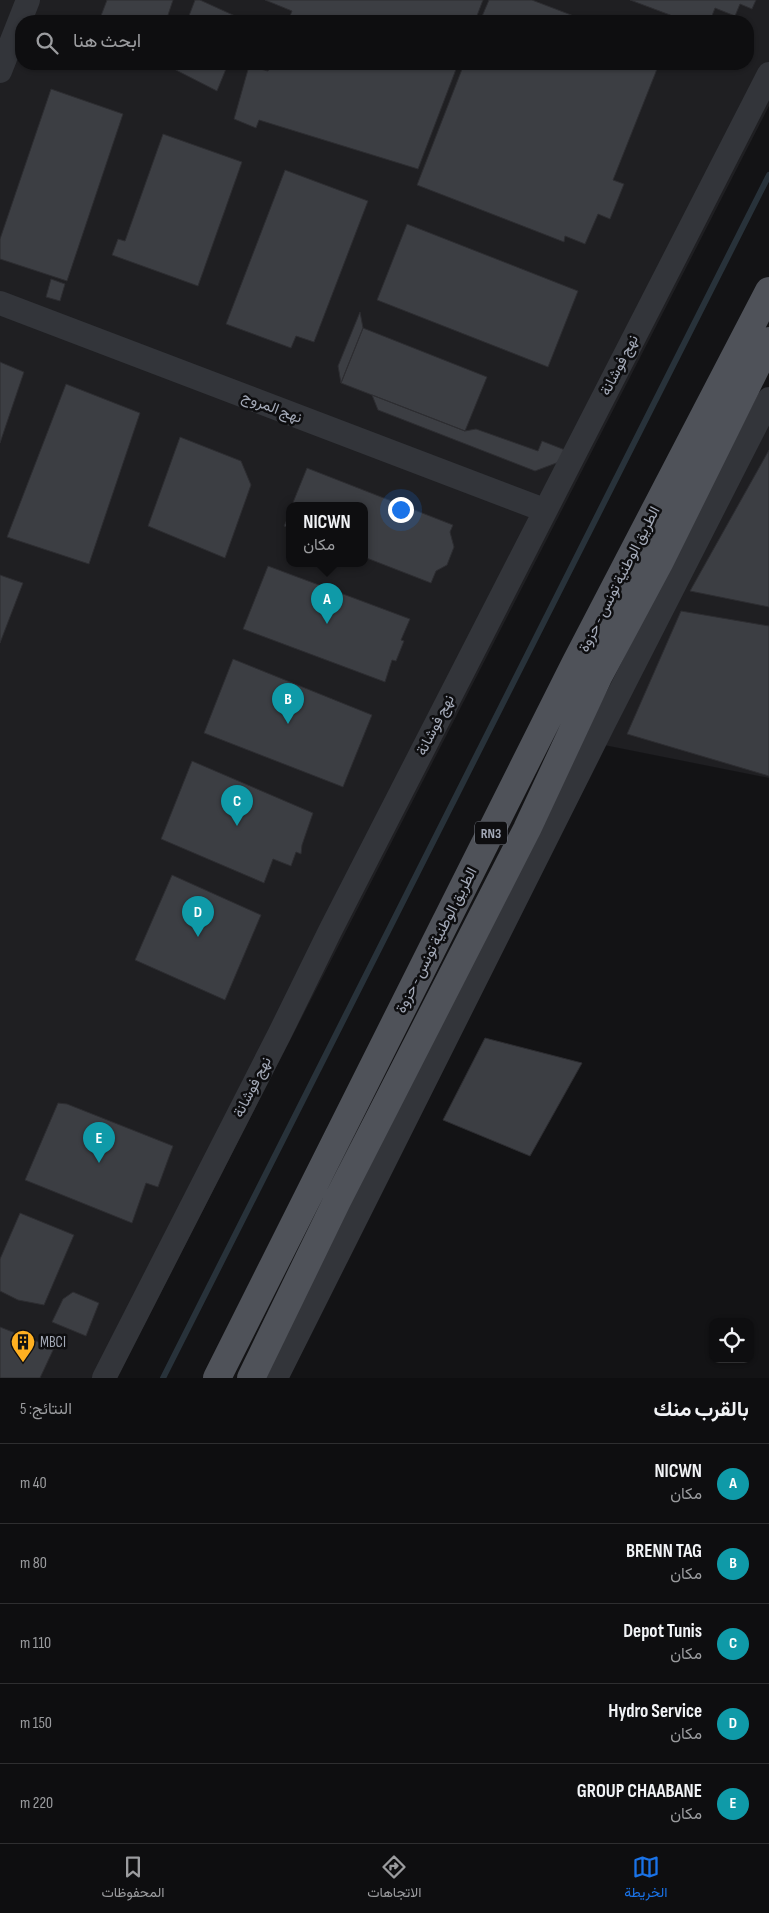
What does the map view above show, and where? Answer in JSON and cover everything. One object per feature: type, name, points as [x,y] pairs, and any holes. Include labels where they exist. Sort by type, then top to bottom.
[{"type":"main road","name":"الطريق الوطنية تونس - حزوة","points":[[217,1378],[575,664],[769,291]]},
{"type":"main road","name":"الطريق الوطنية تونس - حزوة","points":[[251,1378],[346,1184],[527,829],[598,677],[659,563],[769,341]]},
{"type":"street","points":[[22,15],[28,0]]},
{"type":"street","points":[[0,71],[15,33]]},
{"type":"street","name":"نهج فوشانة","points":[[104,1378],[544,510],[769,74]]},
{"type":"street","name":"نهج المروج","points":[[0,303],[544,510]]},
{"type":"street","points":[[276,1378],[769,398]]},
{"type":"shaded area","points":[[0,0],[769,0],[769,106],[117,1378],[0,1378]]},
{"type":"shaded area","points":[[769,412],[769,778],[594,743]]},
{"type":"building","points":[[107,0],[173,0],[168,15],[101,15]]},
{"type":"building","points":[[195,0],[200,0],[233,15],[189,15]]},
{"type":"building","points":[[265,0],[483,0],[477,15],[290,15],[292,11]]},
{"type":"building","points":[[489,0],[532,0],[571,15],[483,15]]},
{"type":"building","points":[[630,0],[756,0],[752,9],[740,4],[735,15],[715,8],[712,15],[670,15]]},
{"type":"building","points":[[176,70],[226,70],[217,91]]},
{"type":"building","points":[[248,70],[456,70],[418,169],[259,120],[256,128],[234,119]]},
{"type":"building","points":[[462,70],[657,70],[613,180],[624,184],[610,219],[598,214],[585,244],[565,236],[564,242],[417,185]]},
{"type":"building","points":[[51,89],[123,114],[67,281],[0,259],[0,239]]},
{"type":"building","points":[[163,134],[242,162],[198,286],[112,255],[118,239],[125,241]]},
{"type":"building","points":[[285,170],[368,201],[314,342],[296,336],[291,348],[226,324]]},
{"type":"building","points":[[407,224],[578,291],[548,367],[377,300]]},
{"type":"building","points":[[51,279],[65,284],[60,301],[46,297]]},
{"type":"building","points":[[360,312],[363,328],[341,383],[338,366]]},
{"type":"building","points":[[363,328],[487,377],[465,431],[341,383]]},
{"type":"building","points":[[0,362],[24,372],[0,443]]},
{"type":"building","points":[[66,384],[140,413],[89,564],[7,537]]},
{"type":"building","points":[[372,395],[465,431],[476,429],[538,451],[542,441],[565,450],[559,462],[535,471],[378,410]]},
{"type":"building","points":[[180,437],[241,461],[251,485],[225,558],[148,526]]},
{"type":"building","points":[[769,450],[769,607],[690,591]]},
{"type":"building","points":[[307,468],[453,525],[450,532],[454,547],[447,565],[436,571],[431,583],[368,559],[368,502],[293,502]]},
{"type":"building","points":[[268,566],[410,619],[401,640],[404,641],[396,661],[392,660],[385,682],[243,629]]},
{"type":"building","points":[[0,575],[23,583],[0,643]]},
{"type":"building","points":[[681,611],[769,626],[769,776],[627,734]]},
{"type":"building","points":[[233,659],[372,715],[343,787],[204,733]]},
{"type":"building","points":[[192,761],[313,813],[302,845],[301,854],[296,852],[291,866],[273,859],[264,883],[161,839]]},
{"type":"building","points":[[172,875],[261,915],[225,1000],[135,960]]},
{"type":"building","points":[[485,1038],[582,1063],[530,1156],[443,1120]]},
{"type":"building","points":[[58,1103],[67,1104],[173,1146],[158,1187],[146,1183],[132,1223],[25,1180]]},
{"type":"building","points":[[20,1213],[74,1235],[44,1305],[18,1300],[0,1291],[0,1259]]},
{"type":"building","points":[[73,1292],[99,1303],[86,1336],[52,1322],[63,1299]]},
{"type":"building","name":"MBCI","points":[[0,1327],[54,1348],[40,1378],[0,1378]]},
{"type":"waterway","points":[[163,1378],[769,175]]},
{"type":"place","name":"NICWN","points":[[327,624]]},
{"type":"place","name":"BRENN TAG","points":[[288,724]]},
{"type":"place","name":"Depot Tunis","points":[[237,826]]},
{"type":"place","name":"Hydro Service","points":[[198,937]]},
{"type":"place","name":"GROUP CHAABANE","points":[[99,1163]]},
{"type":"place","name":"MBCI","points":[[23,1363]]}]
